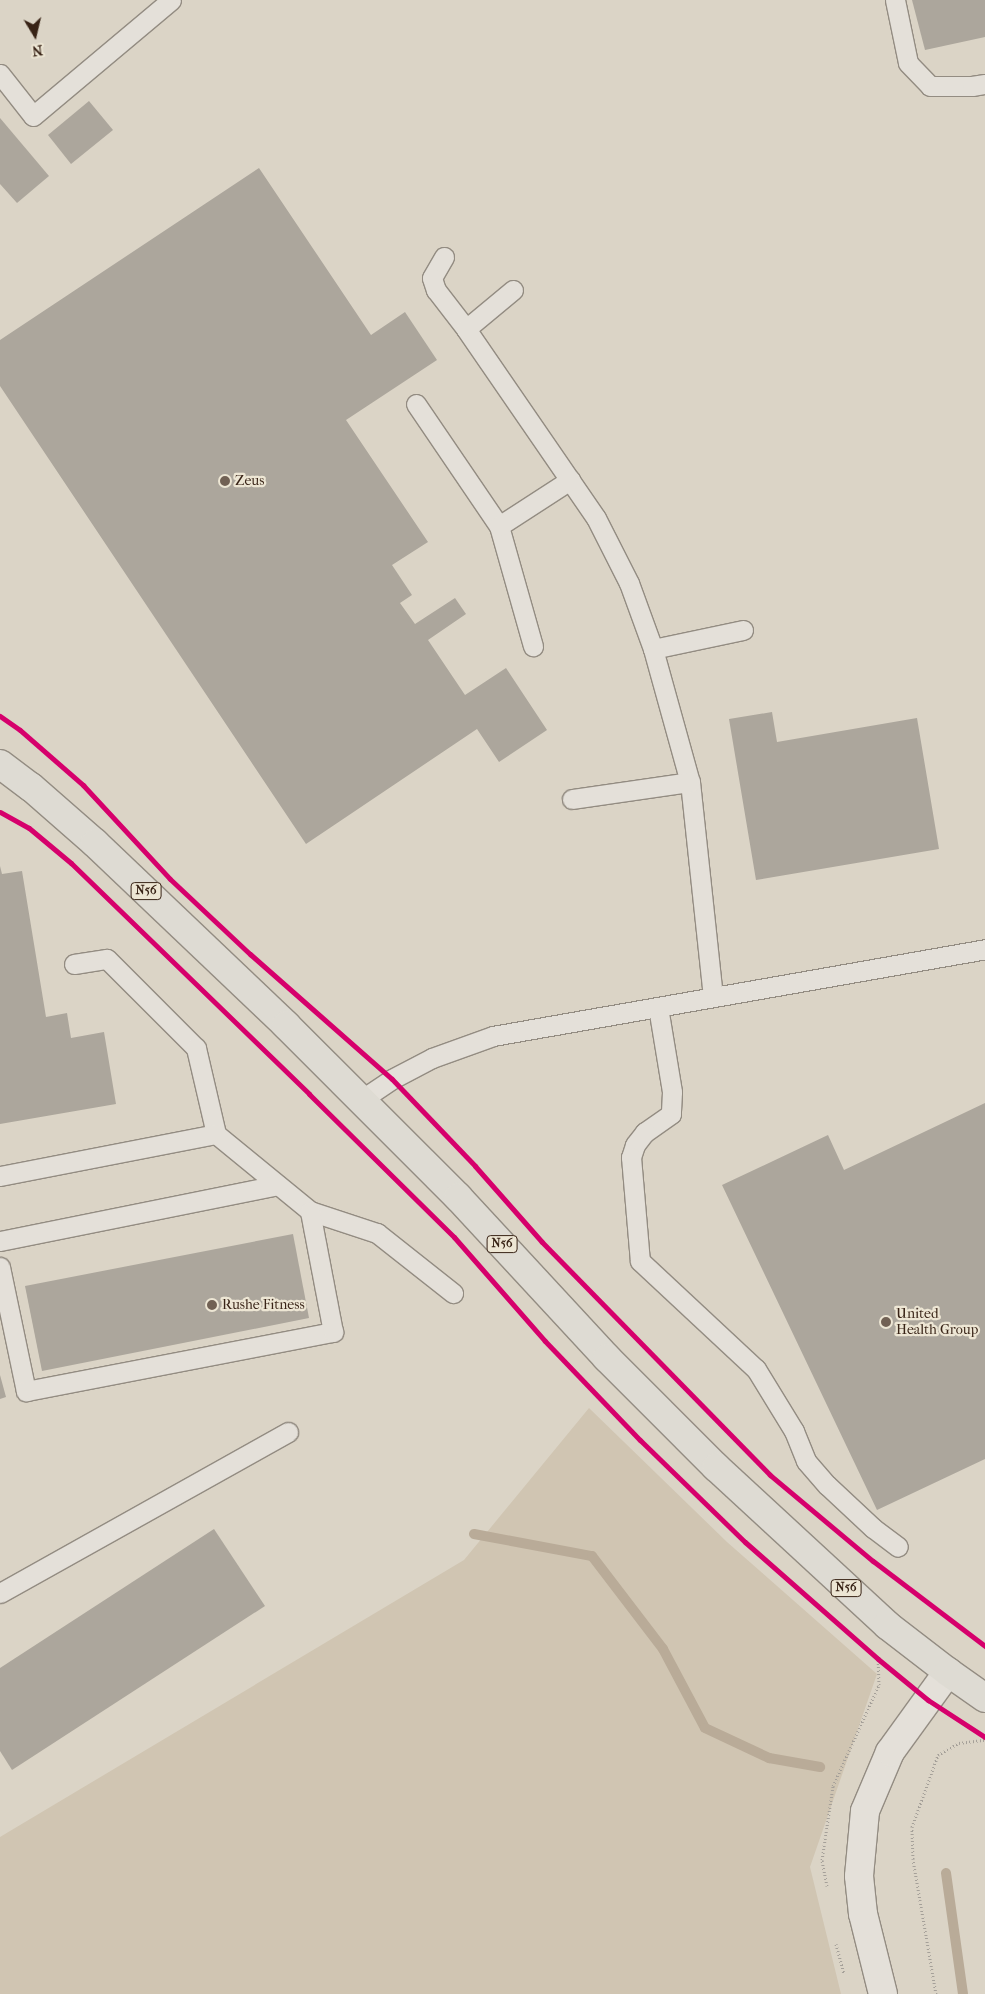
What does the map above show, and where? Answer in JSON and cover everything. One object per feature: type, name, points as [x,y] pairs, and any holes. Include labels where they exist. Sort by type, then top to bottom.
[{"type":"main road","name":"N56","points":[[0,764],[95,843],[286,1024],[458,1197],[607,1358],[716,1467],[887,1625],[985,1698]]},
{"type":"street","points":[[883,1994],[862,1904],[859,1876],[865,1811],[890,1752],[948,1672]]},
{"type":"lane","points":[[0,74],[33,116],[171,0]]},
{"type":"lane","points":[[896,0],[908,63],[930,86],[972,86],[985,84]]},
{"type":"lane","points":[[444,257],[432,278],[436,290],[466,329],[596,518],[629,582],[653,650],[690,782],[713,997]]},
{"type":"lane","points":[[466,329],[513,290]]},
{"type":"lane","points":[[416,404],[499,526],[534,646]]},
{"type":"lane","points":[[499,526],[570,480]]},
{"type":"lane","points":[[653,650],[743,630]]},
{"type":"lane","points":[[572,799],[690,782]]},
{"type":"lane","points":[[361,1100],[392,1079],[432,1058],[493,1036],[985,949]]},
{"type":"lane","points":[[74,964],[107,959],[196,1048],[216,1134],[310,1211],[377,1233],[453,1293]]},
{"type":"lane","points":[[658,1007],[672,1092],[671,1114],[645,1132],[635,1145],[631,1158],[640,1261],[756,1369],[794,1431],[806,1461],[833,1491],[873,1528],[898,1547]]},
{"type":"lane","points":[[0,1176],[216,1134]]},
{"type":"lane","points":[[0,1241],[277,1185]]},
{"type":"lane","points":[[0,1267],[26,1391],[333,1332],[310,1211]]},
{"type":"lane","points":[[0,1593],[288,1432]]},
{"type":"path","points":[[871,1653],[885,1665]]},
{"type":"path","points":[[977,1732],[985,1738]]},
{"type":"path","points":[[936,1994],[913,1859],[912,1827],[938,1756],[959,1743],[985,1738]]},
{"type":"shaded area","points":[[589,1408],[727,1542],[877,1674],[810,1867],[841,1994],[0,1994],[0,1837],[464,1560]]},
{"type":"building","points":[[912,0],[985,0],[985,37],[925,50]]},
{"type":"building","points":[[89,101],[113,130],[71,164],[48,135]]},
{"type":"building","points":[[0,118],[49,176],[17,203],[0,184]]},
{"type":"building","name":"Zeus","points":[[259,168],[371,335],[405,312],[437,360],[346,420],[428,542],[392,565],[412,595],[400,603],[415,624],[455,598],[466,614],[428,640],[465,695],[506,668],[547,730],[499,762],[477,729],[306,844],[0,386],[0,340]]},
{"type":"building","points":[[772,712],[777,742],[917,718],[939,849],[756,880],[729,719]]},
{"type":"building","points":[[0,866],[2,874],[22,871],[46,1017],[67,1013],[71,1038],[104,1032],[116,1104],[0,1124]]},
{"type":"building","name":"United Health Group","points":[[985,1103],[985,1459],[877,1510],[722,1185],[828,1135],[844,1170]]},
{"type":"building","points":[[293,1234],[309,1318],[42,1371],[25,1286]]},
{"type":"building","points":[[0,1375],[6,1397],[0,1399]]},
{"type":"building","points":[[214,1529],[265,1606],[12,1770],[0,1751],[0,1668]]},
{"type":"waterway","points":[[474,1534],[592,1556],[663,1649],[705,1728],[769,1758],[820,1767]]},
{"type":"waterway","points":[[946,1873],[963,1994]]},
{"type":"cycle path","points":[[0,716],[20,730],[83,785],[170,879],[250,954],[392,1079],[475,1166],[542,1242],[770,1475],[873,1561],[985,1646]]},
{"type":"cycle path","points":[[0,812],[29,828],[71,863],[309,1094],[454,1237],[545,1341],[640,1440],[745,1542],[878,1659],[928,1700],[985,1737]]},
{"type":"place","name":"Zeus","points":[[225,481]]},
{"type":"place","name":"Rushe Fitness","points":[[212,1305]]},
{"type":"place","name":"United Health Group","points":[[886,1322]]}]
